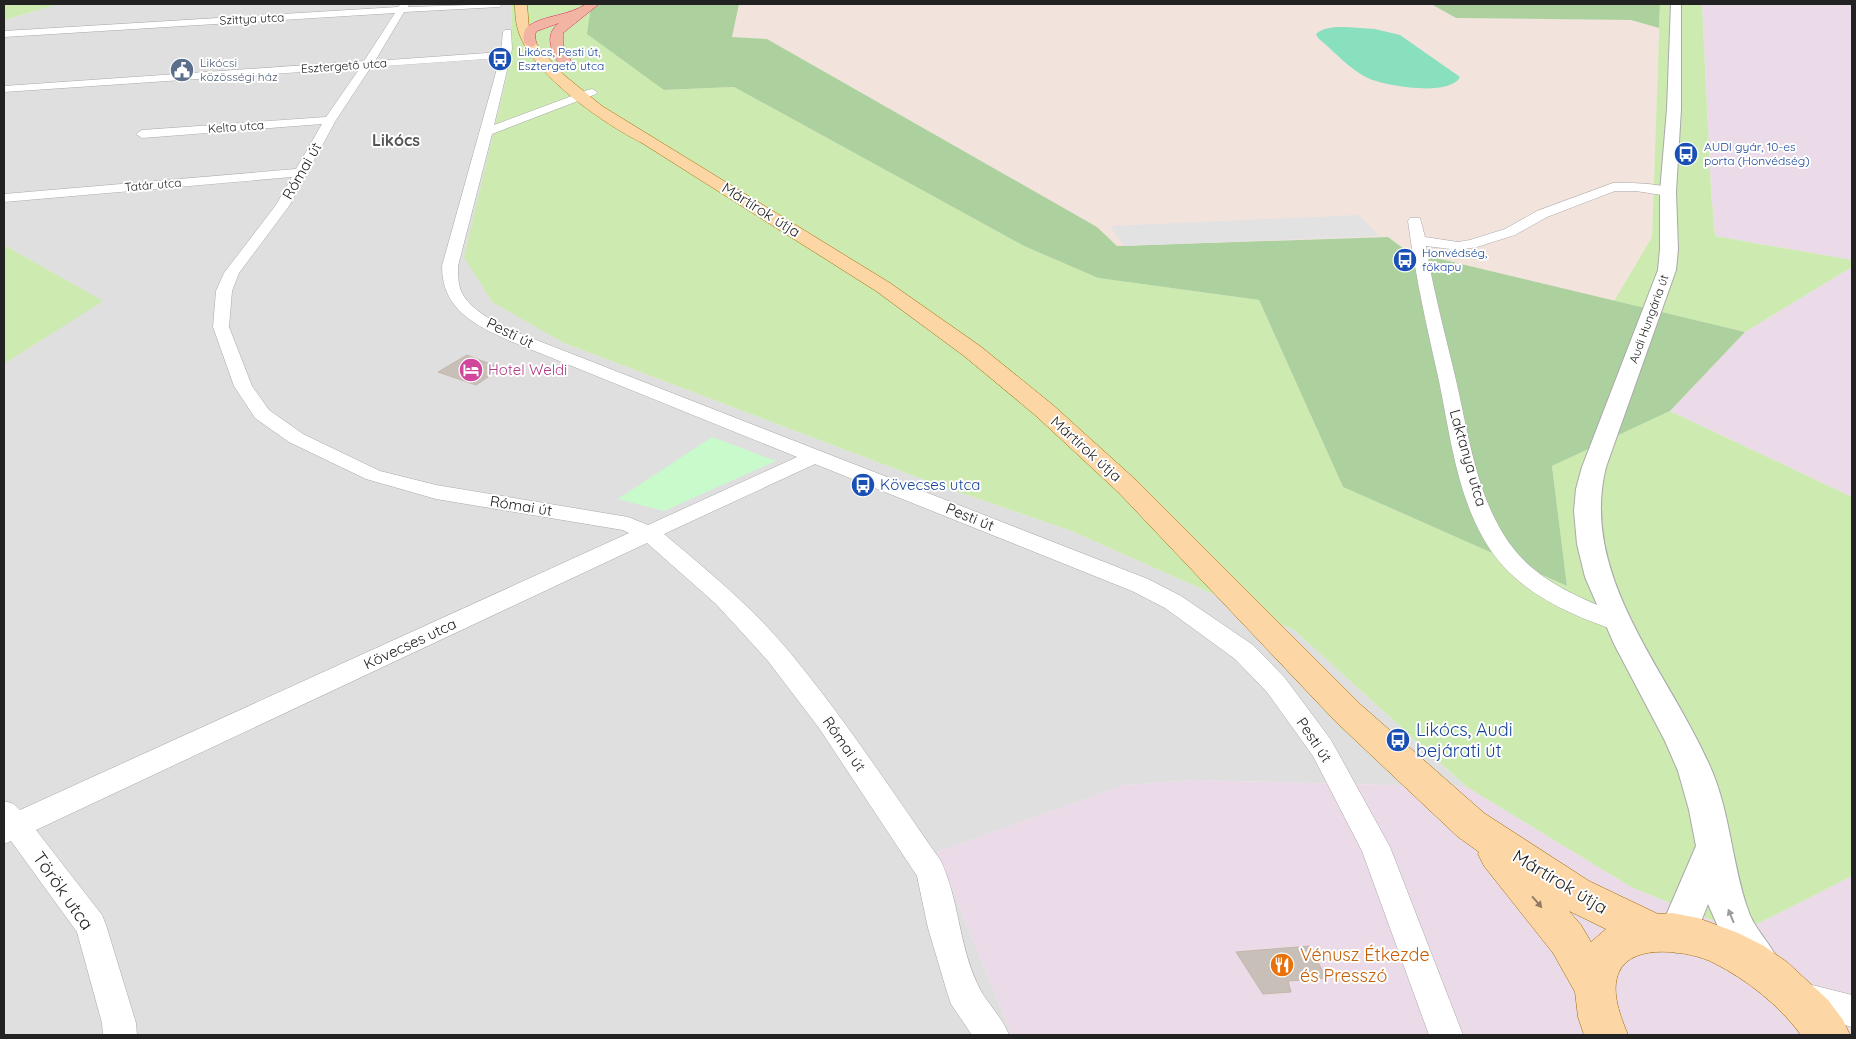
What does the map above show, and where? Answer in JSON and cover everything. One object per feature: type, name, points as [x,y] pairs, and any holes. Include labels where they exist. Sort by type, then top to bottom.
[{"type":"highway","points":[[530,43],[531,30],[538,18],[590,7]]},
{"type":"highway","points":[[564,61],[554,39],[556,34],[559,29],[590,7]]},
{"type":"main road","points":[[521,4],[521,23],[535,53],[548,68],[569,86],[589,99]]},
{"type":"main road","points":[[538,18],[549,44],[564,61],[589,99]]},
{"type":"main road","name":"Mártírok útja","points":[[589,99],[619,126],[648,140],[883,287],[928,318],[1008,380],[1128,487],[1341,707],[1471,825],[1575,894],[1665,933],[1712,943],[1748,960],[1781,984],[1820,1023],[1828,1035]]},
{"type":"main road","name":"Mártírok útja","points":[[1471,825],[1567,939],[1595,987]]},
{"type":"main road","name":"Mártírok útja","points":[[1606,1035],[1597,1007],[1595,987],[1598,969],[1606,954],[1619,943],[1634,936],[1665,933]]},
{"type":"street","name":"Szittya utca","points":[[4,32],[403,7],[499,4]]},
{"type":"street","name":"Audi Hungária út","points":[[1618,622],[1596,568],[1589,539],[1587,511],[1589,485],[1667,270],[1669,249],[1668,192],[1674,109],[1676,4]]},
{"type":"street","name":"Római út","points":[[403,7],[368,64],[330,120],[282,206],[232,273],[224,291],[221,327],[243,386],[262,414],[296,438],[373,475],[436,492],[628,524],[650,534],[724,598],[777,654],[828,720],[931,871],[944,928],[963,992],[992,1035]]},
{"type":"street","points":[[4,32],[20,22]]},
{"type":"street","name":"Pesti út","points":[[508,32],[507,50],[499,85],[450,266],[450,281],[454,294],[463,306],[492,327],[538,347],[1140,585],[1204,622],[1244,652],[1276,685],[1322,748],[1375,847],[1446,1035]]},
{"type":"street","name":"Esztergető utca","points":[[4,89],[505,55]]},
{"type":"street","points":[[486,132],[538,112],[560,100],[569,86]]},
{"type":"street","points":[[538,112],[589,99]]},
{"type":"street","name":"Kelta utca","points":[[142,134],[330,120]]},
{"type":"street","name":"Tatár utca","points":[[4,198],[302,172]]},
{"type":"street","points":[[1418,241],[1458,246],[1472,244],[1510,232],[1542,214],[1612,187],[1636,187],[1668,192]]},
{"type":"street","name":"Laktanya utca","points":[[1415,221],[1465,456],[1476,496],[1491,530],[1511,560],[1539,583],[1592,614],[1618,622]]},
{"type":"street","name":"Kövecses utca","points":[[8,823],[650,534],[816,456]]},
{"type":"street","points":[[1618,622],[1678,733],[1695,772],[1706,806],[1726,905],[1736,930],[1781,984],[1852,1011]]},
{"type":"street","name":"Török utca","points":[[8,823],[91,925],[120,1023],[120,1035]]},
{"type":"street","points":[[1665,933],[1713,847]]},
{"type":"shaded area","points":[[59,4],[512,4],[510,63],[497,120],[564,343],[938,485],[1069,530],[1294,630],[1467,787],[1195,780],[1124,785],[937,852],[1012,1035],[4,1035],[4,364],[102,301],[4,245],[4,20]]},
{"type":"shaded area","points":[[739,4],[1431,4],[1456,18],[1631,20],[1659,28],[1652,237],[1614,301],[1407,251],[1388,237],[1117,246],[1097,227],[767,39],[732,37]]},
{"type":"shaded area","points":[[1702,4],[1852,4],[1852,260],[1715,236]]},
{"type":"shaded area","points":[[1359,215],[1379,236],[1124,246],[1110,226]]},
{"type":"shaded area","points":[[1852,267],[1852,497],[1670,411],[1745,332]]},
{"type":"shaded area","points":[[1195,780],[1467,787],[1631,887],[1736,930],[1759,923],[1852,876],[1852,1035],[1012,1035],[937,852],[1124,785]]},
{"type":"green space","points":[[59,4],[4,20],[4,5]]},
{"type":"green space","points":[[512,4],[593,4],[591,6],[664,90],[734,87],[1024,246],[1098,278],[1259,300],[1343,487],[1567,586],[1552,466],[1670,411],[1852,497],[1852,876],[1759,923],[1736,930],[1631,887],[1467,787],[1294,630],[1069,530],[938,485],[564,343],[492,302],[464,257],[510,63]]},
{"type":"green space","points":[[593,4],[739,4],[732,37],[767,39],[1097,227],[1117,246],[1388,237],[1407,251],[1745,332],[1670,411],[1552,466],[1567,586],[1343,487],[1259,300],[1098,278],[1024,246],[734,87],[664,90],[587,34],[591,6]]},
{"type":"green space","points":[[1431,4],[1660,4],[1659,28],[1631,20],[1456,18]]},
{"type":"green space","points":[[1660,4],[1702,4],[1715,236],[1852,260],[1852,267],[1745,332],[1614,301],[1652,237]]},
{"type":"green space","points":[[1334,27],[1375,29],[1400,35],[1460,77],[1454,83],[1444,87],[1432,88],[1403,87],[1370,79],[1349,66],[1316,34]]},
{"type":"green space","points":[[4,245],[103,301],[4,364]]},
{"type":"green space","points":[[712,437],[776,461],[664,511],[618,499]]},
{"type":"building","name":"Hotel Weldi","points":[[467,355],[503,367],[476,385],[438,372]]},
{"type":"building","name":"Vénusz Étkezde és Presszó","points":[[1310,946],[1326,978],[1288,981],[1291,992],[1263,994],[1236,952]]},
{"type":"place","name":"Likócs, Pesti út, Esztergető utca","points":[[500,59]]},
{"type":"place","name":"Likócsi közösségi ház","points":[[182,70]]},
{"type":"place","name":"AUDI gyár, 10-es porta (Honvédség)","points":[[1686,154]]},
{"type":"place","name":"Honvédség, főkapu","points":[[1405,260]]},
{"type":"place","name":"Hotel Weldi","points":[[471,370]]},
{"type":"place","name":"Kövecses utca","points":[[863,485]]},
{"type":"place","name":"Likócs, Audi bejárati út","points":[[1398,740]]},
{"type":"place","name":"Vénusz Étkezde és Presszó","points":[[1282,965]]},
{"type":"district","name":"Likócs","points":[[396,140]]}]
